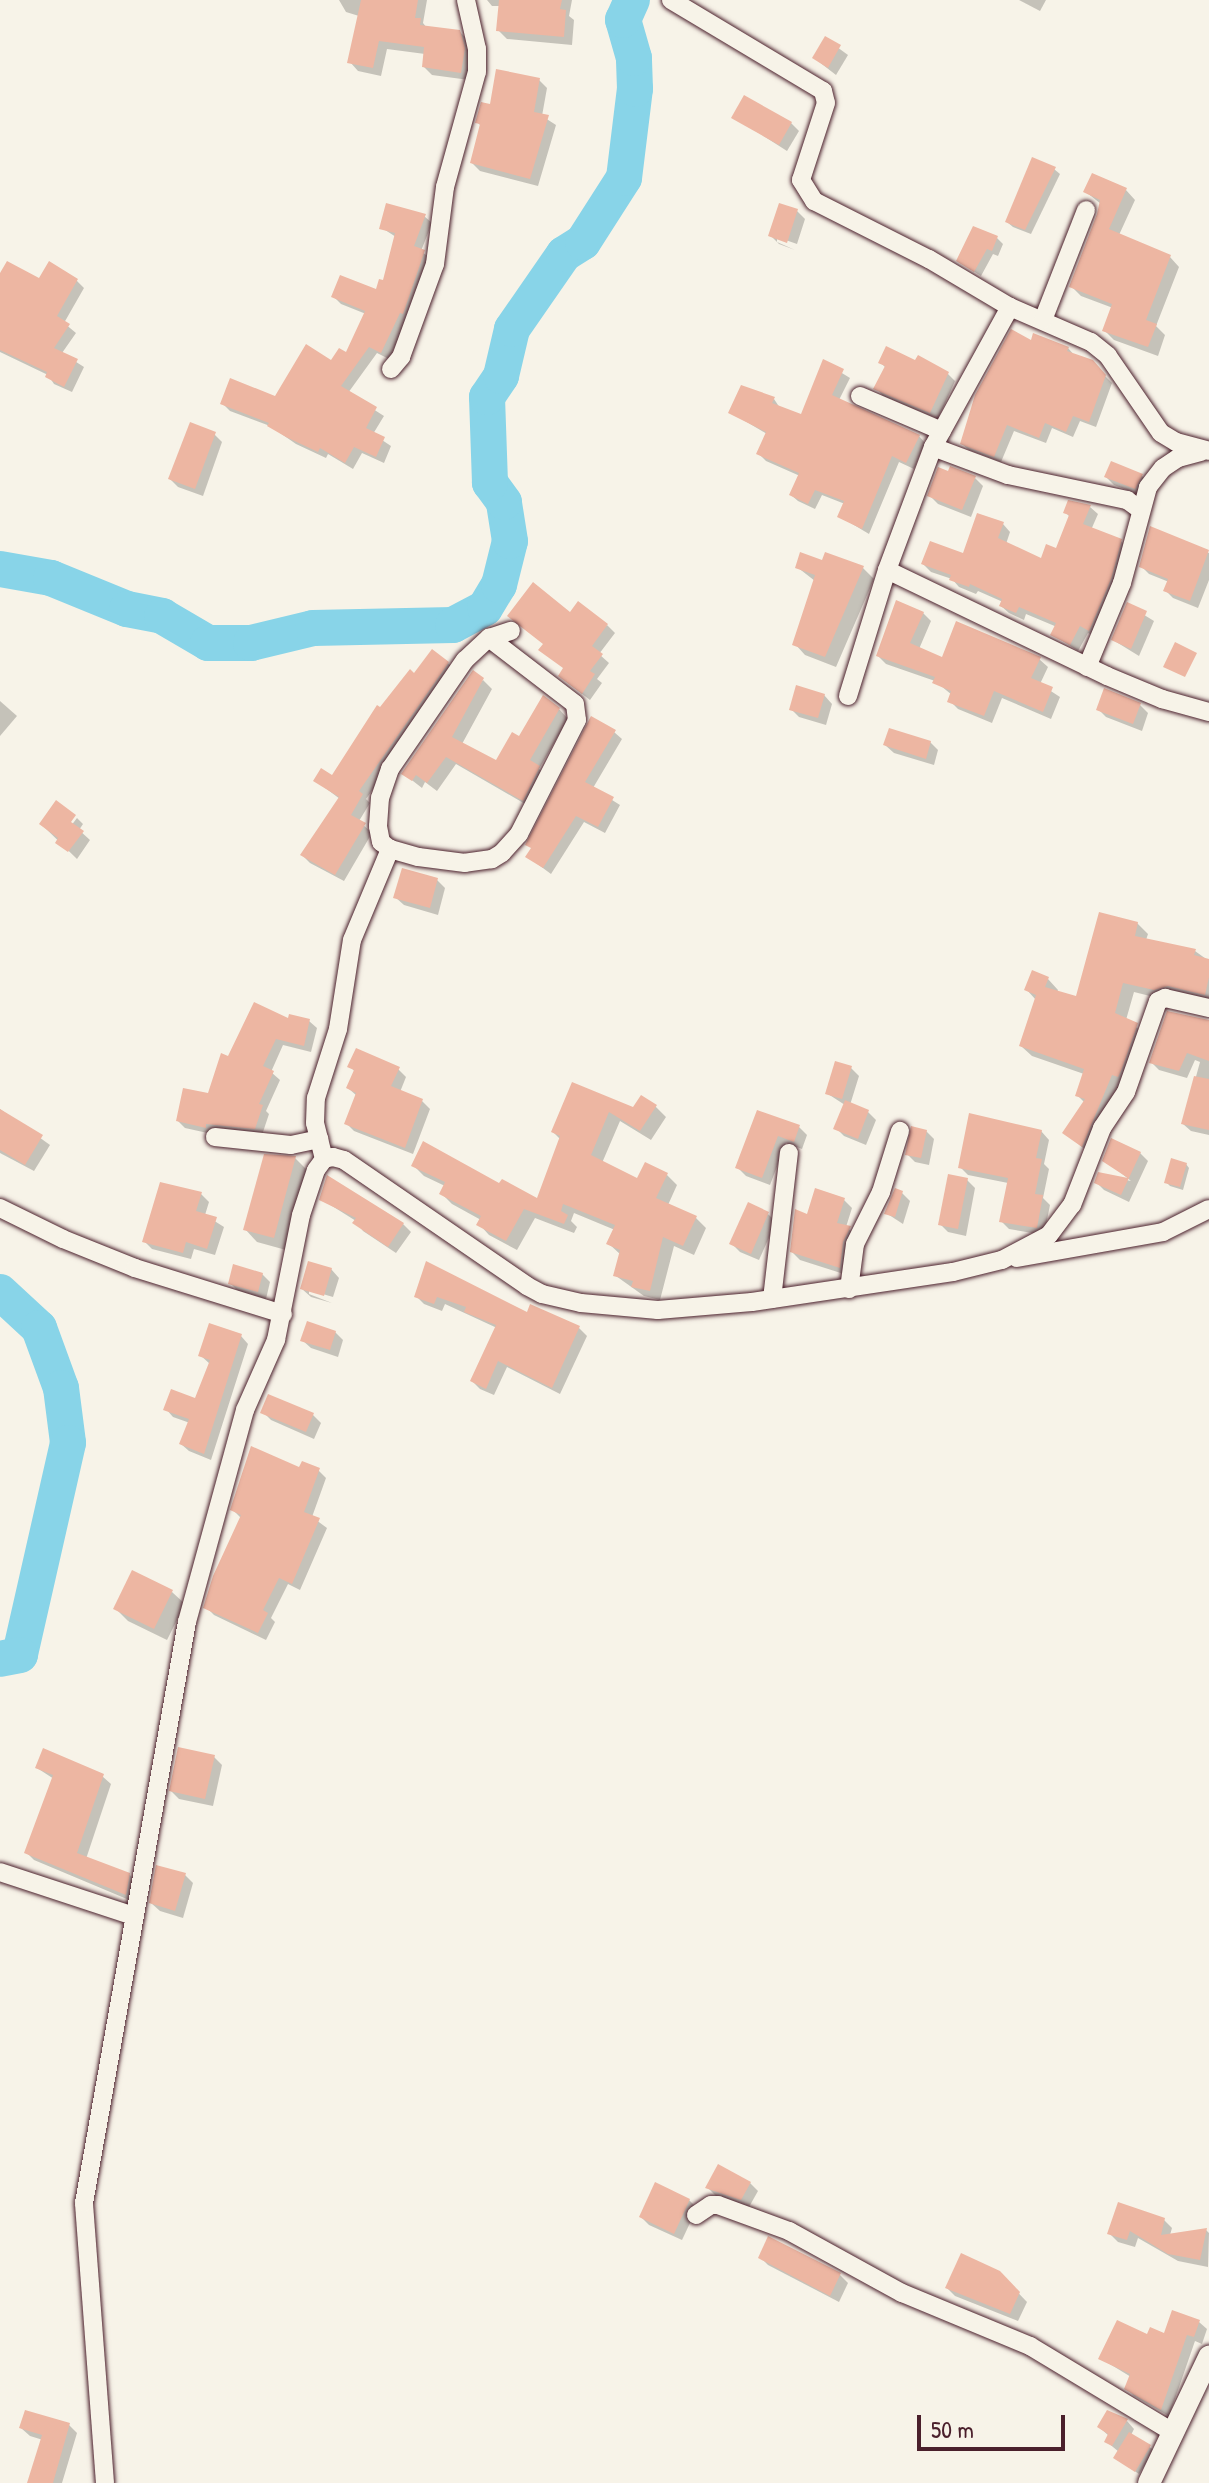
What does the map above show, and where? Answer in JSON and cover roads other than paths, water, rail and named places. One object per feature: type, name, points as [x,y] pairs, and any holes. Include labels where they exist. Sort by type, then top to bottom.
[{"type":"street","points":[[391,369],[401,357],[435,264],[445,187],[477,72],[477,49],[466,0]]},
{"type":"street","points":[[671,0],[823,91],[826,103],[801,180],[814,201],[929,259],[1010,307],[1091,342],[1108,356],[1161,433],[1206,452]]},
{"type":"street","points":[[1043,320],[1086,210]]},
{"type":"street","points":[[848,696],[887,570],[938,439],[1010,307]]},
{"type":"street","points":[[860,396],[1008,475],[1127,500],[1141,510]]},
{"type":"street","points":[[1087,667],[1122,583],[1148,487],[1163,468],[1178,458],[1206,452]]},
{"type":"street","points":[[887,570],[1087,667],[1162,699],[1209,712]]},
{"type":"street","points":[[489,638],[575,704],[577,720],[519,834],[502,853],[492,859],[465,863],[418,857],[390,849],[381,842],[378,826],[380,798],[390,769],[465,660],[489,638],[511,631]]},
{"type":"street","points":[[324,1159],[316,1098],[339,1021],[347,957],[371,890],[390,849]]},
{"type":"street","points":[[1002,1260],[1049,1235],[1072,1205],[1102,1128],[1134,1075],[1158,1001],[1165,998],[1209,1008]]},
{"type":"street","points":[[849,1289],[855,1244],[881,1192],[900,1131]]},
{"type":"street","points":[[215,1137],[291,1145],[319,1139]]},
{"type":"street","points":[[772,1299],[789,1153]]},
{"type":"street","points":[[324,1159],[344,1160],[542,1294],[630,1309],[772,1299],[849,1289],[1163,1232],[1209,1209]]},
{"type":"street","points":[[105,2483],[84,2203],[192,1601],[245,1410],[276,1340],[305,1198],[324,1159]]},
{"type":"street","points":[[0,1208],[63,1239],[135,1268],[283,1314]]},
{"type":"street","points":[[0,1872],[134,1916]]},
{"type":"street","points":[[696,2215],[711,2205],[718,2205],[789,2231],[902,2293],[1030,2346],[1174,2433]]},
{"type":"street","points":[[1149,2483],[1209,2357]]},
{"type":"waterway","points":[[0,569],[51,578],[127,609],[162,616],[208,643],[251,643],[313,628],[453,625],[485,608],[499,585],[510,541],[504,502],[490,483],[487,397],[501,376],[512,329],[564,254],[583,242],[624,178],[635,89],[634,58],[623,20],[632,0]]},
{"type":"waterway","points":[[0,1292],[39,1328],[61,1388],[68,1443],[20,1655],[0,1659]]}]
